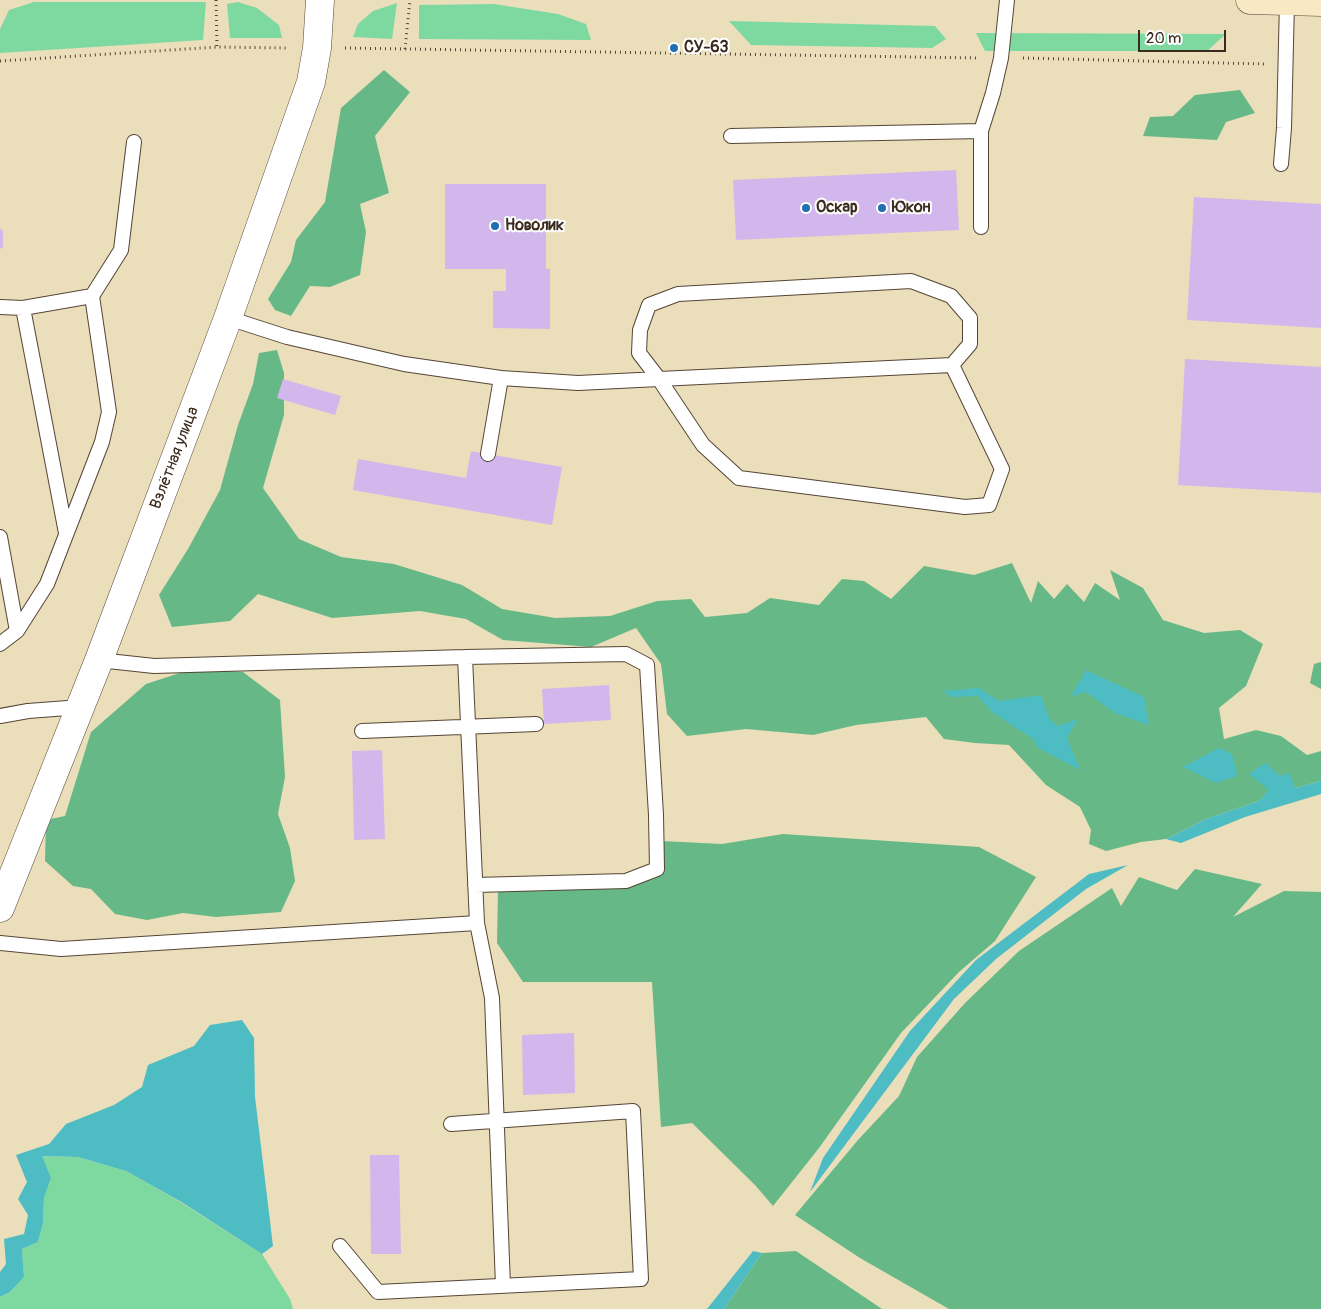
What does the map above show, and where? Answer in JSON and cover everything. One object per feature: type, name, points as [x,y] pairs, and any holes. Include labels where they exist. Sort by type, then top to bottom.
[{"type":"main road","points":[[1250,0],[1321,2]]},
{"type":"street","name":"Взлётная улица","points":[[0,908],[81,707],[228,318],[311,82],[317,48],[320,0]]},
{"type":"lane","points":[[981,226],[981,131],[994,93],[1001,58],[1006,0]]},
{"type":"lane","points":[[1281,164],[1287,1]]},
{"type":"lane","points":[[731,136],[981,131]]},
{"type":"lane","points":[[0,644],[17,631],[47,584],[102,442],[109,412],[92,296],[121,250],[134,142]]},
{"type":"lane","points":[[228,318],[287,337],[404,364],[501,378],[578,383],[659,379],[952,365],[970,344],[970,318],[951,296],[911,281],[678,294],[649,305],[640,330],[639,353],[659,379],[703,445],[739,478],[965,507],[989,505],[1002,469],[952,365]]},
{"type":"lane","points":[[0,307],[23,308],[92,296]]},
{"type":"lane","points":[[23,308],[66,534]]},
{"type":"lane","points":[[488,454],[501,378]]},
{"type":"lane","points":[[0,536],[17,631]]},
{"type":"lane","points":[[99,660],[154,666],[626,654],[647,664],[656,815],[657,869],[626,881],[475,885]]},
{"type":"lane","points":[[465,657],[477,923],[492,998],[503,1286]]},
{"type":"lane","points":[[0,716],[28,711],[81,707]]},
{"type":"lane","points":[[362,731],[536,724]]},
{"type":"lane","points":[[0,942],[61,950],[477,923]]},
{"type":"lane","points":[[340,1246],[378,1292],[642,1279],[633,1111],[451,1124]]},
{"type":"path","points":[[216,0],[217,47]]},
{"type":"path","points":[[405,49],[410,0]]},
{"type":"path","points":[[0,61],[217,47],[1286,64]]},
{"type":"green space","points":[[34,2],[206,2],[203,40],[0,53],[0,29],[9,10]]},
{"type":"green space","points":[[238,2],[257,8],[279,25],[282,38],[230,38],[227,4]]},
{"type":"green space","points":[[397,3],[392,39],[353,37],[358,24],[373,11]]},
{"type":"green space","points":[[494,4],[558,14],[586,24],[591,40],[419,39],[419,5]]},
{"type":"green space","points":[[729,21],[935,26],[946,39],[932,48],[751,45]]},
{"type":"green space","points":[[976,33],[1226,34],[1207,51],[985,51]]},
{"type":"green space","points":[[384,70],[410,92],[375,136],[389,193],[360,204],[366,232],[360,275],[330,287],[310,286],[291,316],[275,310],[268,299],[291,262],[296,240],[325,202],[341,108]]},
{"type":"green space","points":[[1240,90],[1255,113],[1226,122],[1217,140],[1143,136],[1150,117],[1173,116],[1195,95]]},
{"type":"green space","points":[[277,350],[284,373],[284,415],[263,488],[299,539],[341,557],[394,564],[462,585],[502,609],[555,618],[610,616],[657,601],[691,599],[705,617],[747,613],[770,598],[819,605],[842,579],[864,581],[891,599],[924,566],[974,575],[1012,563],[1031,603],[1038,581],[1054,599],[1067,584],[1084,602],[1095,583],[1120,600],[1110,570],[1143,588],[1163,620],[1204,633],[1240,630],[1263,644],[1246,686],[1219,708],[1224,739],[1256,730],[1281,736],[1307,755],[1321,751],[1321,781],[1295,788],[1269,791],[1259,801],[1206,819],[1166,839],[1141,842],[1106,851],[1089,844],[1091,830],[1080,807],[1046,785],[1009,745],[944,739],[926,717],[856,725],[813,735],[746,729],[687,736],[667,714],[661,664],[636,628],[591,647],[503,640],[466,619],[420,611],[332,618],[258,594],[230,621],[172,627],[159,595],[188,549],[220,490],[238,425],[253,384],[259,353]]},
{"type":"green space","points":[[1321,662],[1321,689],[1310,683],[1314,664]]},
{"type":"green space","points":[[192,669],[243,672],[280,700],[285,777],[278,814],[290,848],[295,881],[281,912],[216,917],[183,913],[147,920],[115,914],[91,889],[73,886],[45,861],[46,820],[65,816],[91,732],[146,684]]},
{"type":"green space","points":[[783,834],[979,847],[1036,877],[995,941],[959,972],[901,1033],[819,1148],[773,1206],[755,1185],[692,1123],[661,1127],[652,982],[523,982],[497,943],[498,889],[654,879],[662,841],[722,844]]},
{"type":"green space","points":[[1195,869],[1262,884],[1233,917],[1284,891],[1321,892],[1321,1309],[949,1309],[860,1258],[795,1215],[858,1140],[899,1096],[917,1057],[965,1003],[1019,951],[1112,888],[1121,906],[1139,877],[1177,890]]},
{"type":"green space","points":[[41,1156],[78,1157],[126,1171],[182,1203],[262,1254],[290,1299],[293,1309],[0,1309],[0,1297],[10,1292],[24,1277],[22,1249],[38,1242],[43,1223],[44,1198],[51,1178]]},
{"type":"green space","points":[[796,1251],[882,1309],[724,1309],[762,1253]]},
{"type":"water","points":[[1086,670],[1144,697],[1149,725],[1115,713],[1086,692],[1071,696]]},
{"type":"water","points":[[979,688],[999,701],[1041,695],[1049,718],[1057,726],[1078,719],[1067,738],[1080,770],[1038,748],[1033,739],[992,712],[978,696],[951,697],[943,691]]},
{"type":"water","points":[[1219,748],[1232,754],[1237,776],[1216,783],[1183,767]]},
{"type":"water","points":[[1265,763],[1280,776],[1289,773],[1295,788],[1321,781],[1321,794],[1245,817],[1181,843],[1166,839],[1206,819],[1259,801],[1269,790],[1249,774]]},
{"type":"water","points":[[1128,865],[1086,889],[996,959],[954,999],[810,1192],[823,1158],[910,1031],[976,960],[1089,874]]},
{"type":"water","points":[[242,1020],[254,1038],[255,1097],[273,1246],[262,1254],[183,1203],[126,1171],[78,1157],[42,1156],[51,1178],[44,1198],[43,1223],[38,1242],[22,1249],[24,1277],[10,1292],[0,1297],[0,1272],[6,1264],[4,1239],[24,1234],[28,1215],[18,1199],[27,1182],[16,1155],[49,1144],[66,1124],[114,1105],[142,1087],[148,1065],[194,1046],[210,1025]]},
{"type":"water","points":[[753,1251],[762,1253],[724,1309],[707,1309]]},
{"type":"building","points":[[956,170],[959,230],[736,240],[733,180]]},
{"type":"building","name":"Новолик","points":[[445,184],[546,184],[546,269],[550,269],[550,329],[493,328],[493,291],[506,291],[506,269],[445,269]]},
{"type":"building","points":[[1194,197],[1321,204],[1321,328],[1187,320]]},
{"type":"building","points":[[0,228],[3,231],[3,247],[0,249]]},
{"type":"building","points":[[1185,359],[1321,367],[1321,493],[1178,485]]},
{"type":"building","points":[[283,379],[341,396],[335,415],[277,398]]},
{"type":"building","points":[[471,451],[562,467],[552,525],[353,490],[358,459],[466,478]]},
{"type":"building","points":[[609,685],[611,720],[544,724],[542,689]]},
{"type":"building","points":[[382,750],[385,839],[354,840],[352,751]]},
{"type":"building","points":[[574,1033],[575,1093],[523,1095],[522,1035]]},
{"type":"building","points":[[370,1155],[399,1155],[401,1254],[371,1254]]},
{"type":"place","name":"СУ-63","points":[[674,48]]},
{"type":"place","name":"Оскар","points":[[806,208]]},
{"type":"place","name":"Юкон","points":[[882,208]]},
{"type":"place","name":"Новолик","points":[[495,226]]}]
